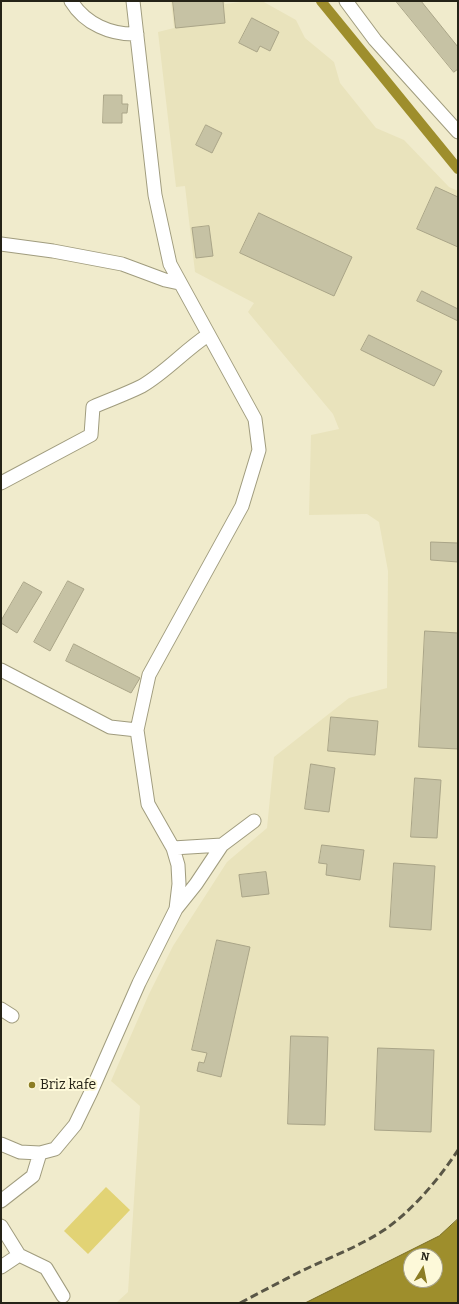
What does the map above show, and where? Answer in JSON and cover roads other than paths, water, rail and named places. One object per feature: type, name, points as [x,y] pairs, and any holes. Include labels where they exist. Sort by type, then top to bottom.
[{"type":"street","points":[[71,1],[80,13],[93,24],[119,34],[137,34]]},
{"type":"street","points":[[133,1],[155,195],[170,264],[179,283],[255,419],[259,450],[242,506],[149,675],[137,730],[148,804],[173,848],[178,865],[179,884],[176,909]]},
{"type":"street","points":[[346,1],[375,40],[458,132]]},
{"type":"street","points":[[1,244],[52,251],[122,264],[165,280],[179,283]]},
{"type":"street","points":[[1,483],[91,435],[93,407],[142,386],[174,363],[194,344],[208,335]]},
{"type":"street","points":[[1,670],[110,727],[137,730]]},
{"type":"street","points":[[1,1144],[20,1152],[40,1153],[55,1149],[75,1125],[139,983],[176,909],[196,884],[222,845],[254,821]]},
{"type":"street","points":[[173,848],[222,845]]},
{"type":"street","points":[[1,1008],[12,1016]]},
{"type":"street","points":[[1,1201],[33,1176],[40,1153]]},
{"type":"street","points":[[1,1226],[18,1255],[46,1268],[64,1296]]},
{"type":"street","points":[[1,1267],[18,1255]]},
{"type":"waterway","points":[[321,1],[458,169]]},
{"type":"railway","points":[[240,1303],[299,1272],[356,1246],[375,1236],[394,1223],[424,1194],[443,1172],[458,1150]]},
{"type":"place","name":"Briz kafe","points":[[32,1085]]}]
